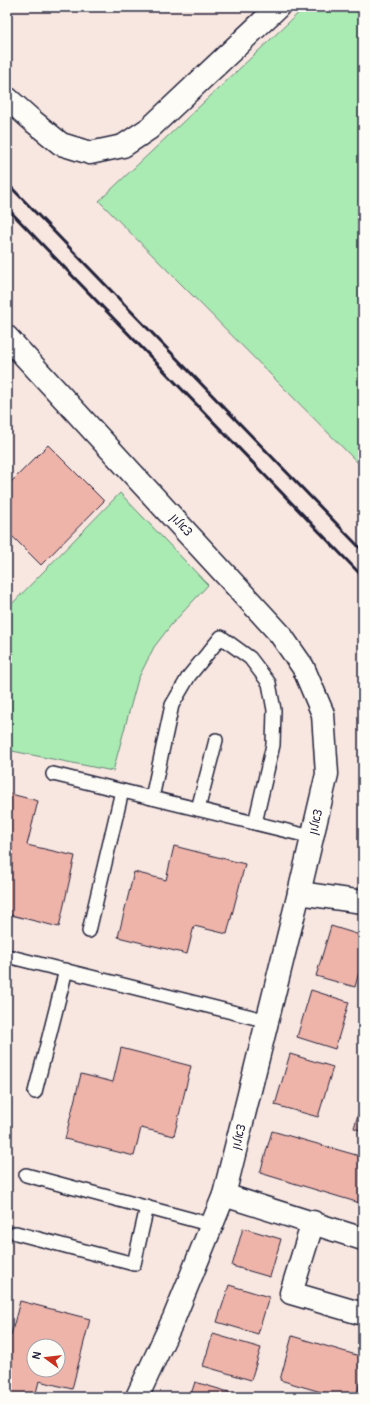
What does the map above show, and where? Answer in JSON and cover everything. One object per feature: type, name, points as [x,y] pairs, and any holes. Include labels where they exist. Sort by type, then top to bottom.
[{"type":"street","points":[[7,98],[61,144],[90,153],[123,146],[150,128],[278,7]]},
{"type":"street","name":"צאלון","points":[[7,337],[280,634],[303,667],[323,714],[327,774],[268,1021],[224,1195],[174,1318],[137,1397]]},
{"type":"street","points":[[299,893],[363,902]]},
{"type":"street","points":[[224,1195],[363,1238]]},
{"type":"street","points":[[312,1222],[292,1293],[363,1314]]},
{"type":"lane","points":[[152,798],[172,705],[189,676],[221,637],[250,658],[269,684],[274,710],[273,745],[255,823]]},
{"type":"lane","points":[[198,809],[216,740]]},
{"type":"lane","points":[[53,774],[312,837]]},
{"type":"lane","points":[[89,931],[122,791]]},
{"type":"lane","points":[[7,956],[268,1021]]},
{"type":"lane","points":[[35,1092],[66,970]]},
{"type":"lane","points":[[26,1175],[212,1225]]},
{"type":"lane","points":[[16,1233],[134,1264],[148,1208]]},
{"type":"green space","points":[[305,7],[363,7],[363,468],[99,201]]},
{"type":"green space","points":[[120,493],[208,585],[171,625],[154,647],[138,679],[113,771],[7,750],[7,609]]},
{"type":"building","points":[[48,445],[104,501],[41,565],[7,531],[7,486]]},
{"type":"building","points":[[7,793],[38,801],[27,845],[75,856],[59,927],[7,914]]},
{"type":"building","points":[[174,846],[245,864],[227,934],[194,926],[187,954],[118,937],[134,872],[166,880]]},
{"type":"building","points":[[331,926],[363,936],[363,958],[355,987],[316,976]]},
{"type":"building","points":[[311,990],[349,1002],[335,1049],[297,1037]]},
{"type":"building","points":[[121,1048],[191,1066],[174,1136],[141,1128],[134,1156],[65,1139],[81,1074],[113,1082]]},
{"type":"building","points":[[290,1054],[333,1067],[318,1117],[275,1105]]},
{"type":"building","points":[[363,1101],[363,1131],[354,1128]]},
{"type":"building","points":[[272,1131],[363,1157],[363,1204],[260,1173]]},
{"type":"building","points":[[243,1228],[281,1239],[270,1277],[232,1266]]},
{"type":"building","points":[[229,1285],[269,1297],[258,1334],[217,1322]]},
{"type":"building","points":[[20,1301],[90,1319],[72,1389],[39,1381],[35,1397],[7,1397],[7,1334],[11,1335]]},
{"type":"building","points":[[213,1334],[261,1348],[251,1380],[203,1366]]},
{"type":"building","points":[[292,1336],[363,1357],[363,1374],[356,1397],[338,1397],[280,1380]]},
{"type":"building","points":[[195,1382],[239,1395],[238,1397],[190,1397]]},
{"type":"railway","points":[[7,183],[363,551]]},
{"type":"railway","points":[[7,208],[363,577]]}]
